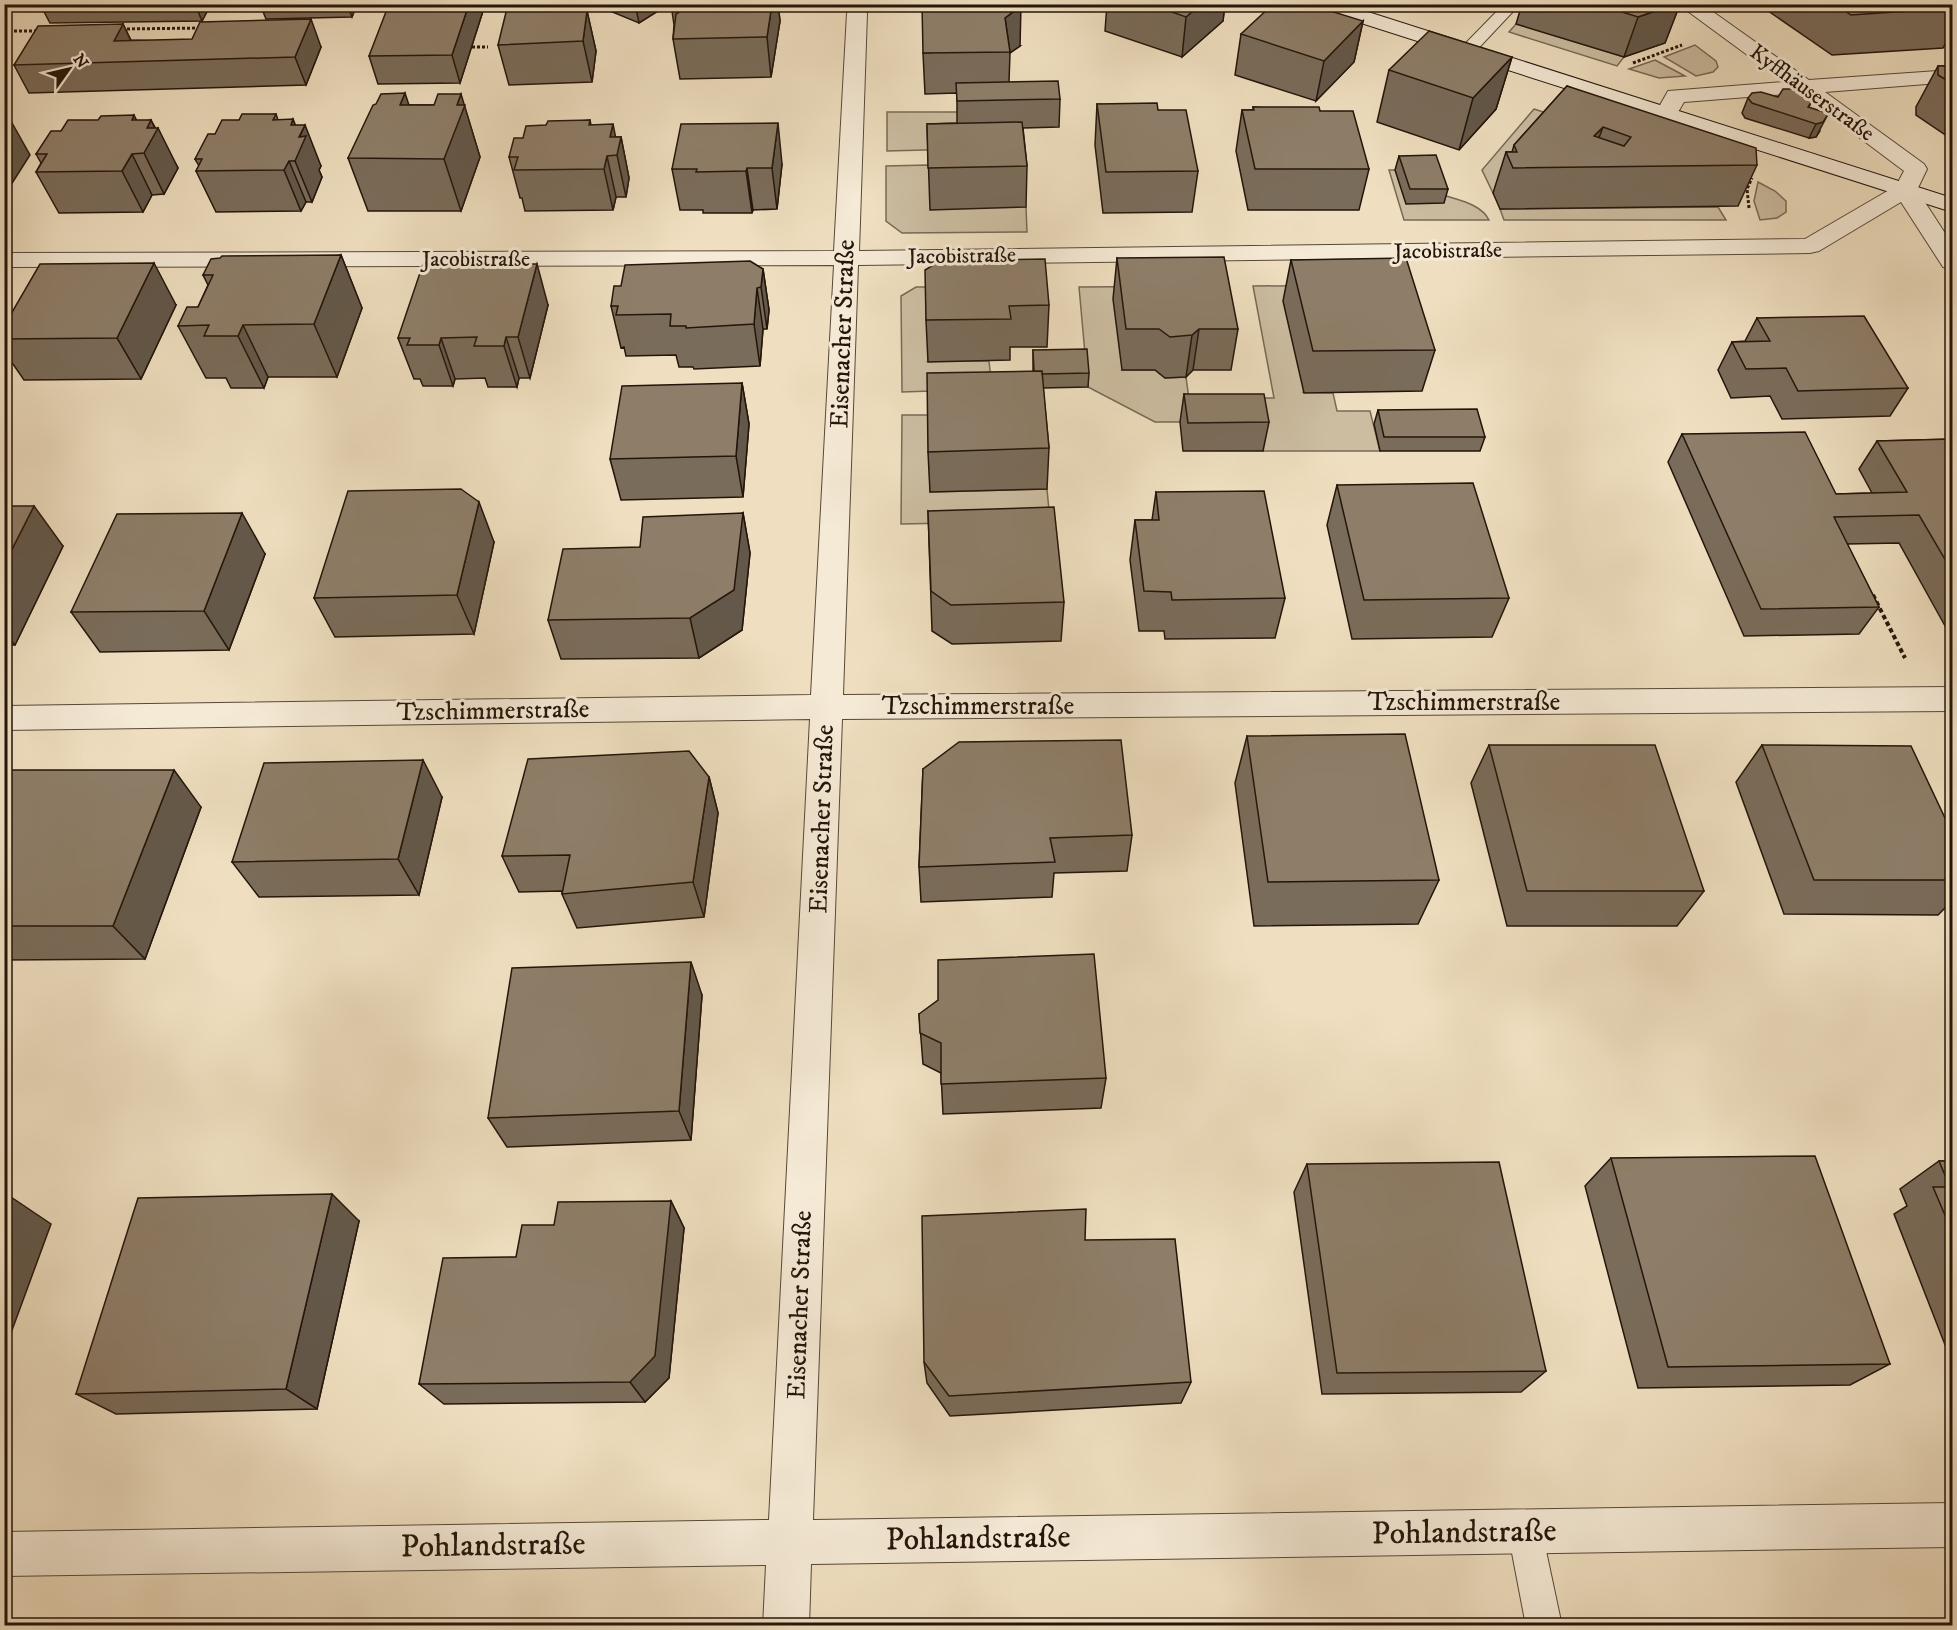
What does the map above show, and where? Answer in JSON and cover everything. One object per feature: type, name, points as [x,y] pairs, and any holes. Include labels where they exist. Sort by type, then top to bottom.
[{"type":"street","points":[[835,4],[863,9]]},
{"type":"street","points":[[1321,4],[1953,205]]},
{"type":"street","name":"Kyffhäuserstraße","points":[[1688,4],[1916,169],[1905,190]]},
{"type":"street","name":"Eisenacher Straße","points":[[786,1626],[846,258],[863,9]]},
{"type":"street","points":[[1666,114],[1676,96],[1953,76]]},
{"type":"street","points":[[1905,190],[1953,262]]},
{"type":"street","name":"Jacobistraße","points":[[4,260],[846,258],[1810,246],[1905,190]]},
{"type":"street","name":"Tzschimmerstraße","points":[[4,718],[826,707],[1953,699]]},
{"type":"street","name":"Pohlandstraße","points":[[4,1554],[1953,1525]]},
{"type":"lane","points":[[1467,51],[1513,4]]},
{"type":"lane","points":[[1525,1532],[1544,1626]]},
{"type":"path","points":[[124,29],[127,22]]},
{"type":"path","points":[[112,29],[207,27]]},
{"type":"path","points":[[4,31],[40,31]]},
{"type":"path","points":[[1599,92],[1622,67],[1689,42],[1726,32]]},
{"type":"path","points":[[472,47],[488,47]]},
{"type":"path","points":[[1768,247],[1750,209],[1747,189],[1772,147]]},
{"type":"path","points":[[1873,594],[1903,655]]},
{"type":"shaded area","points":[[1516,24],[1624,57],[1617,66],[1509,32]]},
{"type":"shaded area","points":[[1695,45],[1716,61],[1718,67],[1713,72],[1696,76],[1664,57]]},
{"type":"shaded area","points":[[1655,60],[1685,76],[1659,78],[1629,69]]},
{"type":"shaded area","points":[[1534,109],[1638,143],[1504,193],[1493,193],[1482,170]]},
{"type":"shaded area","points":[[887,112],[957,112],[999,148],[887,151]]},
{"type":"shaded area","points":[[928,165],[1026,207],[1027,232],[902,233],[886,221],[886,166]]},
{"type":"shaded area","points":[[1389,170],[1395,170],[1433,191],[1473,205],[1489,220],[1404,220]]},
{"type":"shaded area","points":[[1758,182],[1775,191],[1786,201],[1786,212],[1777,218],[1760,220],[1754,201]]},
{"type":"shaded area","points":[[1718,207],[1726,220],[1504,220],[1500,209]]},
{"type":"shaded area","points":[[1391,285],[1303,392],[1333,393],[1337,411],[1370,411],[1380,451],[1263,451],[1258,422],[1155,422],[1088,387],[1079,287],[1215,286],[1122,370],[1155,370],[1165,378],[1186,377],[1189,399],[1274,398],[1253,286]]},
{"type":"shaded area","points":[[916,287],[1014,287],[928,361],[989,361],[992,389],[902,392],[901,296]]},
{"type":"shaded area","points":[[902,415],[928,415],[930,492],[1047,489],[1050,521],[901,524]]},
{"type":"building","points":[[389,4],[469,4],[452,55],[369,56]]},
{"type":"building","points":[[508,4],[571,4],[587,11],[583,41],[498,45]]},
{"type":"building","points":[[681,4],[772,4],[767,37],[673,39],[676,14],[688,7]]},
{"type":"building","points":[[922,4],[1017,4],[1021,6],[1005,18],[1010,52],[923,53]]},
{"type":"building","points":[[1149,4],[1201,4],[1186,17]]},
{"type":"building","points":[[1273,4],[1308,4],[1363,21],[1324,61],[1241,34]]},
{"type":"building","points":[[1597,4],[1676,4],[1638,17]]},
{"type":"building","points":[[1835,4],[1953,4],[1953,8],[1851,15]]},
{"type":"building","points":[[311,19],[295,57],[14,65],[38,26],[123,24],[114,41],[192,39],[200,22]]},
{"type":"building","points":[[1429,31],[1512,57],[1473,98],[1389,70]]},
{"type":"building","points":[[1938,66],[1953,66],[1953,84],[1938,75]]},
{"type":"building","points":[[1058,81],[1060,99],[957,101],[956,83]]},
{"type":"building","points":[[1567,86],[1756,148],[1757,165],[1513,168],[1506,152],[1517,152],[1514,145]],"holes":[[[1603,127],[1631,137],[1624,146],[1594,136]]]},
{"type":"building","points":[[1783,89],[1793,89],[1808,94],[1813,99],[1808,107],[1824,112],[1827,116],[1823,122],[1816,124],[1752,103],[1748,98],[1752,93],[1761,92],[1778,97]]},
{"type":"building","points":[[405,93],[400,105],[434,105],[438,94],[461,94],[457,105],[465,105],[444,159],[348,158],[373,105],[376,104],[381,94]]},
{"type":"building","points":[[1157,103],[1158,110],[1186,110],[1198,171],[1106,172],[1097,104]]},
{"type":"building","points":[[1253,107],[1319,107],[1320,111],[1353,111],[1369,169],[1255,169],[1242,110],[1254,110]]},
{"type":"building","points":[[242,114],[276,114],[273,120],[293,119],[291,125],[305,125],[299,137],[306,136],[295,161],[289,161],[284,170],[196,171],[202,159],[195,159],[208,134],[215,134],[222,120],[239,120]]},
{"type":"building","points":[[134,115],[132,120],[151,120],[147,128],[158,128],[144,153],[132,154],[122,171],[36,172],[47,154],[36,154],[51,131],[61,131],[68,120],[98,120],[101,116]]},
{"type":"building","points":[[590,120],[589,125],[613,124],[610,137],[621,137],[617,155],[607,156],[604,169],[514,170],[518,157],[509,157],[514,138],[523,138],[526,126],[546,125],[548,121]]},
{"type":"building","points":[[1022,122],[1027,166],[928,168],[927,124]]},
{"type":"building","points":[[778,123],[772,168],[696,172],[697,169],[672,169],[681,124]]},
{"type":"building","points":[[1436,155],[1448,189],[1410,189],[1399,156]]},
{"type":"building","points":[[341,255],[314,324],[243,325],[238,336],[204,336],[209,325],[178,326],[187,307],[198,307],[213,275],[203,275],[211,259],[222,256]]},
{"type":"building","points":[[1224,257],[1238,329],[1199,329],[1192,335],[1170,337],[1159,329],[1126,329],[1117,258]]},
{"type":"building","points":[[1406,258],[1435,350],[1313,351],[1291,260]]},
{"type":"building","points":[[1045,259],[1049,305],[1009,306],[1011,319],[926,320],[925,270],[940,261]]},
{"type":"building","points":[[750,261],[763,269],[761,287],[757,288],[754,324],[686,328],[686,326],[670,326],[671,314],[616,315],[618,306],[611,306],[614,286],[621,286],[625,265]]},
{"type":"building","points":[[154,263],[117,338],[4,339],[4,326],[40,264]]},
{"type":"building","points":[[423,264],[537,264],[518,337],[506,337],[504,346],[474,346],[477,337],[441,338],[439,345],[407,345],[410,338],[398,338]]},
{"type":"building","points":[[1864,316],[1908,388],[1798,391],[1786,368],[1746,369],[1732,342],[1770,341],[1757,318]]},
{"type":"building","points":[[1087,349],[1089,373],[1042,374],[1042,371],[1034,371],[1033,350]]},
{"type":"building","points":[[1042,371],[1049,448],[928,452],[927,373]]},
{"type":"building","points":[[742,383],[736,456],[610,459],[622,386]]},
{"type":"building","points":[[1184,394],[1264,394],[1269,422],[1188,423]]},
{"type":"building","points":[[1477,409],[1485,437],[1384,437],[1378,410]]},
{"type":"building","points":[[1805,432],[1836,494],[1907,492],[1877,441],[1953,439],[1953,573],[1919,515],[1834,517],[1879,607],[1761,609],[1682,434]]},
{"type":"building","points":[[1473,483],[1509,598],[1364,600],[1337,485]]},
{"type":"building","points":[[461,489],[479,502],[457,595],[314,598],[348,491]]},
{"type":"building","points":[[1264,491],[1285,598],[1172,600],[1171,592],[1144,591],[1135,520],[1159,520],[1156,492]]},
{"type":"building","points":[[4,506],[34,506],[4,565]]},
{"type":"building","points":[[1054,507],[1064,602],[951,605],[931,591],[928,511]]},
{"type":"building","points":[[242,513],[204,611],[71,612],[117,514]]},
{"type":"building","points":[[743,513],[734,590],[690,618],[548,620],[563,549],[640,547],[643,517]]},
{"type":"building","points":[[1405,734],[1439,880],[1268,882],[1247,736]]},
{"type":"building","points":[[1121,740],[1132,835],[1050,838],[1055,862],[919,867],[923,769],[959,742]]},
{"type":"building","points":[[1489,745],[1655,745],[1704,891],[1527,891]]},
{"type":"building","points":[[1762,745],[1911,746],[1953,835],[1953,880],[1814,880]]},
{"type":"building","points":[[689,751],[709,777],[693,882],[562,894],[570,855],[502,856],[528,759]]},
{"type":"building","points":[[423,760],[398,859],[232,862],[264,763]]},
{"type":"building","points":[[4,770],[174,770],[113,926],[4,926]]},
{"type":"building","points":[[1094,954],[1106,1078],[941,1084],[941,1043],[920,1033],[919,1014],[938,1000],[938,960]]},
{"type":"building","points":[[691,962],[679,1111],[488,1118],[512,968]]},
{"type":"building","points":[[1815,1156],[1890,1364],[1668,1367],[1611,1158]]},
{"type":"building","points":[[1939,1161],[1953,1161],[1953,1234],[1933,1187],[1950,1187]]},
{"type":"building","points":[[1499,1162],[1546,1371],[1337,1373],[1307,1164]]},
{"type":"building","points":[[332,1194],[286,1389],[76,1394],[138,1198]]},
{"type":"building","points":[[4,1197],[11,1197],[4,1214]]},
{"type":"building","points":[[671,1201],[655,1356],[630,1382],[419,1384],[443,1258],[516,1257],[522,1225],[554,1225],[558,1202]]},
{"type":"building","points":[[1086,1209],[1085,1240],[1175,1239],[1191,1382],[949,1396],[924,1362],[922,1216]]}]
